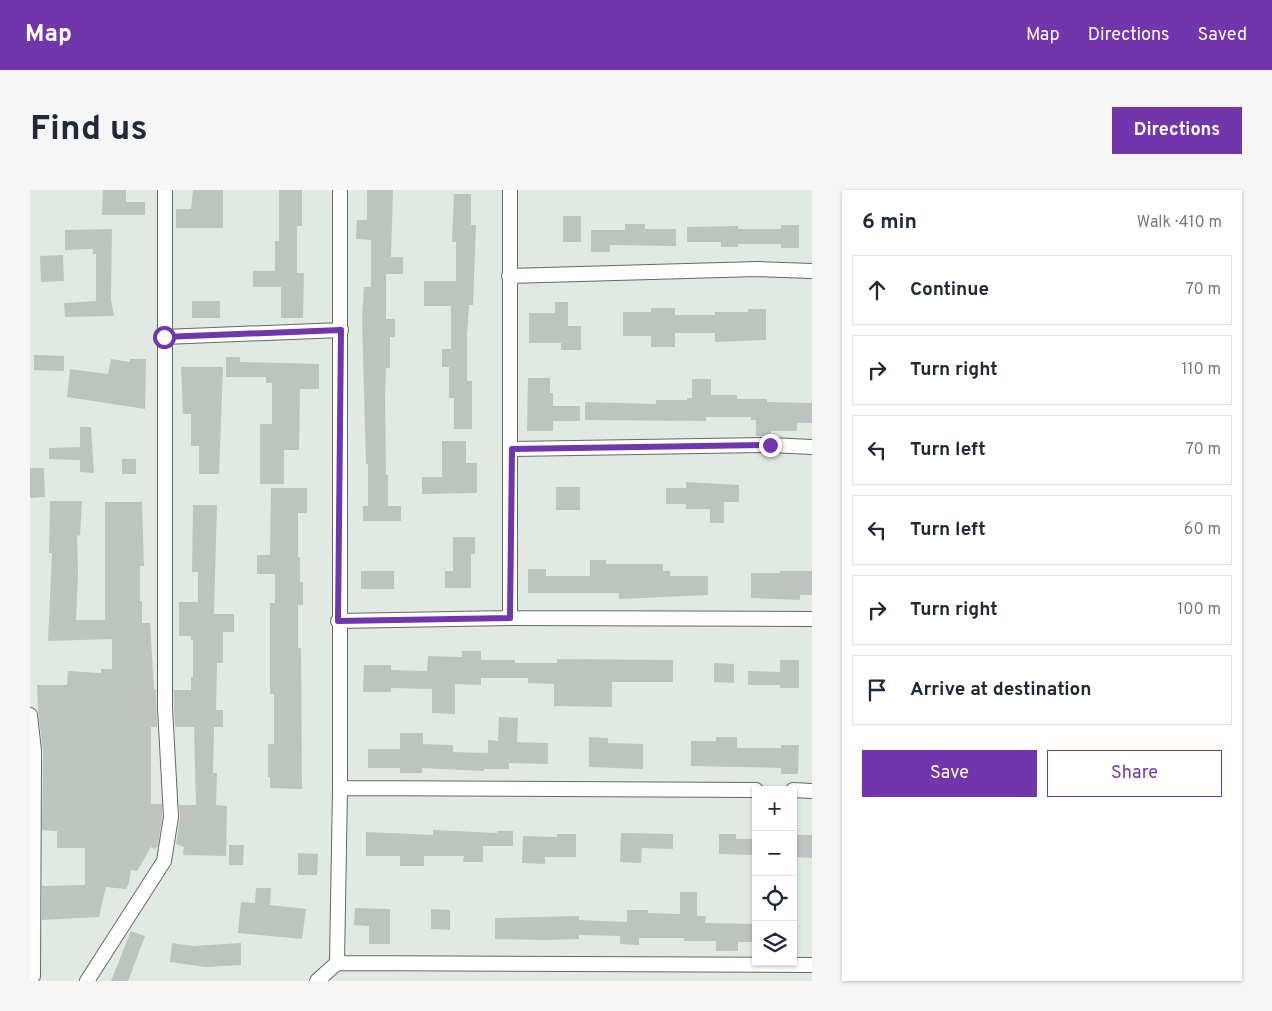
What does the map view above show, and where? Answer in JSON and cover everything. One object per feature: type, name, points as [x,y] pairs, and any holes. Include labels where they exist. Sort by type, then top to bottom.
[{"type":"street","points":[[87,981],[164,861],[171,817],[165,708],[165,190]]},
{"type":"street","points":[[337,963],[340,788],[338,621],[341,330],[340,190]]},
{"type":"street","points":[[510,190],[508,276],[512,449],[510,618]]},
{"type":"street","points":[[508,276],[758,269],[812,271]]},
{"type":"street","points":[[164,337],[341,330]]},
{"type":"street","points":[[512,449],[770,445],[812,447]]},
{"type":"street","points":[[338,621],[510,618],[812,619]]},
{"type":"street","points":[[30,715],[34,751],[35,977]]},
{"type":"street","points":[[340,788],[752,790]]},
{"type":"street","points":[[797,790],[812,790]]},
{"type":"street","points":[[317,981],[337,963],[812,965]]},
{"type":"building","points":[[103,190],[126,190],[126,202],[145,202],[145,215],[102,215]]},
{"type":"building","points":[[193,190],[223,190],[223,228],[176,228],[176,209],[191,209]]},
{"type":"building","points":[[279,190],[302,190],[302,226],[297,226],[297,273],[304,273],[303,318],[281,318],[281,287],[253,287],[253,271],[275,271],[275,241],[279,241]]},
{"type":"building","points":[[367,190],[393,190],[391,257],[403,257],[403,274],[386,274],[386,319],[395,319],[395,337],[390,337],[390,368],[386,368],[385,397],[388,506],[401,506],[401,521],[363,521],[363,506],[368,506],[368,464],[366,464],[362,319],[364,287],[371,287],[371,240],[356,239],[357,220],[367,220]]},
{"type":"building","points":[[454,194],[471,194],[471,225],[476,225],[473,305],[469,305],[467,335],[467,381],[472,381],[472,429],[454,429],[454,398],[449,398],[449,367],[442,367],[442,349],[451,349],[451,306],[424,306],[424,281],[456,281],[456,242],[452,242]]},
{"type":"building","points":[[563,216],[581,216],[581,242],[563,242]]},
{"type":"building","points":[[625,224],[645,224],[645,229],[676,229],[676,246],[610,245],[610,252],[591,252],[591,230],[625,230]]},
{"type":"building","points":[[781,225],[799,225],[799,248],[781,248],[781,244],[738,244],[738,247],[721,247],[721,242],[687,242],[687,227],[738,226],[738,229],[781,229]]},
{"type":"building","points":[[112,229],[111,300],[114,316],[65,317],[64,303],[96,301],[96,254],[93,254],[93,249],[65,250],[65,230]]},
{"type":"building","points":[[63,255],[64,281],[41,282],[40,256]]},
{"type":"building","points":[[192,301],[220,301],[220,318],[192,318]]},
{"type":"building","points":[[555,302],[568,302],[568,326],[581,326],[581,350],[561,350],[561,343],[529,343],[529,313],[555,313]]},
{"type":"building","points":[[651,308],[675,308],[675,315],[715,315],[715,312],[748,312],[748,309],[766,309],[766,340],[715,342],[715,333],[675,333],[675,347],[651,347],[651,336],[623,336],[623,312],[651,312]]},
{"type":"building","points":[[34,355],[64,356],[64,371],[34,370]]},
{"type":"building","points":[[226,357],[240,357],[240,362],[319,364],[319,389],[300,389],[299,450],[284,450],[284,484],[260,484],[260,424],[272,424],[272,383],[266,383],[266,377],[226,377]]},
{"type":"building","points":[[111,359],[130,362],[130,359],[146,359],[145,409],[67,397],[70,369],[108,374]]},
{"type":"building","points":[[181,367],[223,367],[219,474],[199,474],[199,446],[191,446],[191,414],[183,414]]},
{"type":"building","points":[[528,378],[550,378],[550,393],[553,393],[553,406],[580,406],[580,421],[553,421],[553,431],[527,431]]},
{"type":"building","points":[[692,379],[711,379],[711,395],[737,395],[737,399],[767,399],[767,402],[812,403],[812,423],[797,423],[797,431],[771,431],[771,436],[756,436],[756,420],[751,420],[751,417],[706,417],[706,421],[585,420],[585,402],[656,404],[656,400],[687,400],[687,398],[692,398]]},
{"type":"building","points":[[80,427],[91,427],[94,473],[80,472],[80,460],[49,459],[49,448],[80,447]]},
{"type":"building","points":[[442,441],[466,441],[466,463],[477,463],[477,493],[422,494],[422,477],[442,477]]},
{"type":"building","points":[[122,459],[136,459],[136,474],[122,474]]},
{"type":"building","points":[[30,468],[44,468],[45,497],[30,498]]},
{"type":"building","points":[[686,482],[739,485],[739,502],[724,502],[724,523],[710,523],[710,509],[686,509],[686,504],[666,504],[666,488],[686,488]]},
{"type":"building","points":[[556,487],[580,487],[580,510],[556,510]]},
{"type":"building","points":[[271,488],[307,488],[307,513],[298,513],[298,557],[300,557],[300,582],[303,582],[303,605],[298,605],[298,648],[301,648],[302,789],[270,788],[270,777],[268,777],[268,744],[274,744],[274,694],[270,694],[270,603],[275,603],[275,574],[257,574],[257,555],[270,555]]},
{"type":"building","points":[[50,501],[82,501],[80,536],[77,535],[76,620],[105,620],[105,502],[142,502],[144,566],[140,566],[140,601],[142,601],[142,623],[150,623],[154,689],[156,689],[157,727],[151,727],[151,804],[162,804],[162,817],[158,846],[155,849],[151,847],[137,871],[131,870],[126,889],[106,887],[99,917],[42,920],[42,886],[85,885],[85,848],[57,848],[57,831],[42,830],[43,751],[37,685],[67,685],[68,671],[101,673],[101,669],[112,669],[112,639],[48,641],[52,553],[49,553]]},
{"type":"building","points":[[193,505],[217,505],[214,614],[234,614],[234,632],[223,632],[223,663],[217,663],[216,710],[223,710],[223,727],[214,727],[213,773],[217,773],[216,805],[227,806],[226,856],[183,855],[184,847],[176,844],[180,818],[179,805],[196,805],[194,727],[175,727],[174,708],[174,690],[191,690],[191,677],[193,677],[193,640],[191,640],[191,636],[179,636],[179,602],[198,602],[198,572],[192,572]]},
{"type":"building","points":[[453,537],[475,537],[475,554],[471,554],[471,588],[445,588],[445,571],[453,571]]},
{"type":"building","points":[[590,560],[606,560],[606,564],[663,564],[663,571],[670,571],[670,576],[708,576],[708,595],[619,599],[619,593],[528,593],[528,569],[546,569],[546,576],[590,576]]},
{"type":"building","points":[[361,571],[394,571],[394,589],[361,589]]},
{"type":"building","points":[[780,571],[812,571],[812,595],[800,595],[800,600],[751,598],[751,573],[780,573]]},
{"type":"building","points":[[462,651],[481,651],[481,660],[515,660],[515,663],[557,663],[557,659],[673,660],[673,682],[612,682],[612,707],[554,706],[554,684],[528,683],[528,678],[481,678],[481,685],[455,684],[455,714],[432,713],[432,689],[391,688],[391,692],[363,692],[364,665],[391,665],[391,670],[427,671],[428,656],[462,657]]},
{"type":"building","points":[[780,660],[799,660],[799,688],[780,688],[780,685],[748,685],[748,671],[780,672]]},
{"type":"building","points":[[714,663],[734,664],[734,683],[714,682]]},
{"type":"building","points":[[499,717],[518,718],[517,742],[548,743],[548,764],[509,763],[509,769],[484,769],[484,771],[422,768],[422,773],[400,773],[400,768],[368,768],[368,749],[400,749],[400,733],[423,733],[423,744],[453,745],[453,752],[488,753],[488,740],[498,741]]},
{"type":"building","points":[[589,737],[608,738],[608,743],[643,744],[643,769],[589,767]]},
{"type":"building","points":[[716,737],[737,737],[737,748],[781,748],[781,745],[799,745],[798,774],[781,774],[781,768],[691,766],[691,741],[716,741]]},
{"type":"building","points":[[433,830],[497,833],[497,831],[513,831],[513,846],[483,846],[483,862],[463,862],[464,856],[424,856],[424,866],[400,866],[400,856],[366,856],[366,832],[433,835]]},
{"type":"building","points":[[621,833],[673,834],[673,849],[642,848],[641,863],[620,862]]},
{"type":"building","points":[[557,834],[576,834],[576,857],[545,857],[545,864],[522,863],[523,836],[557,837]]},
{"type":"building","points":[[719,834],[736,834],[736,839],[752,839],[752,855],[719,854]]},
{"type":"building","points":[[797,835],[812,835],[812,858],[797,857]]},
{"type":"building","points":[[229,845],[244,845],[243,865],[229,865]]},
{"type":"building","points":[[298,853],[318,854],[317,875],[298,875]]},
{"type":"building","points":[[256,888],[271,888],[270,905],[306,909],[302,939],[238,933],[241,902],[255,903]]},
{"type":"building","points":[[680,892],[697,892],[697,916],[706,916],[705,923],[752,924],[752,942],[738,942],[738,951],[716,951],[716,941],[684,941],[684,938],[639,938],[639,945],[620,944],[620,936],[579,935],[579,939],[547,940],[495,939],[495,918],[579,916],[579,920],[627,922],[627,910],[648,910],[648,913],[680,914]]},
{"type":"building","points":[[355,908],[390,909],[390,944],[369,944],[369,926],[354,925]]},
{"type":"building","points":[[431,909],[450,910],[450,930],[431,929]]},
{"type":"building","points":[[131,931],[145,936],[128,981],[111,981]]},
{"type":"building","points":[[172,943],[193,946],[241,943],[241,965],[206,967],[170,962]]},
{"type":"route","points":[[164,337],[341,330],[338,621],[510,618],[512,449],[770,445]]}]
